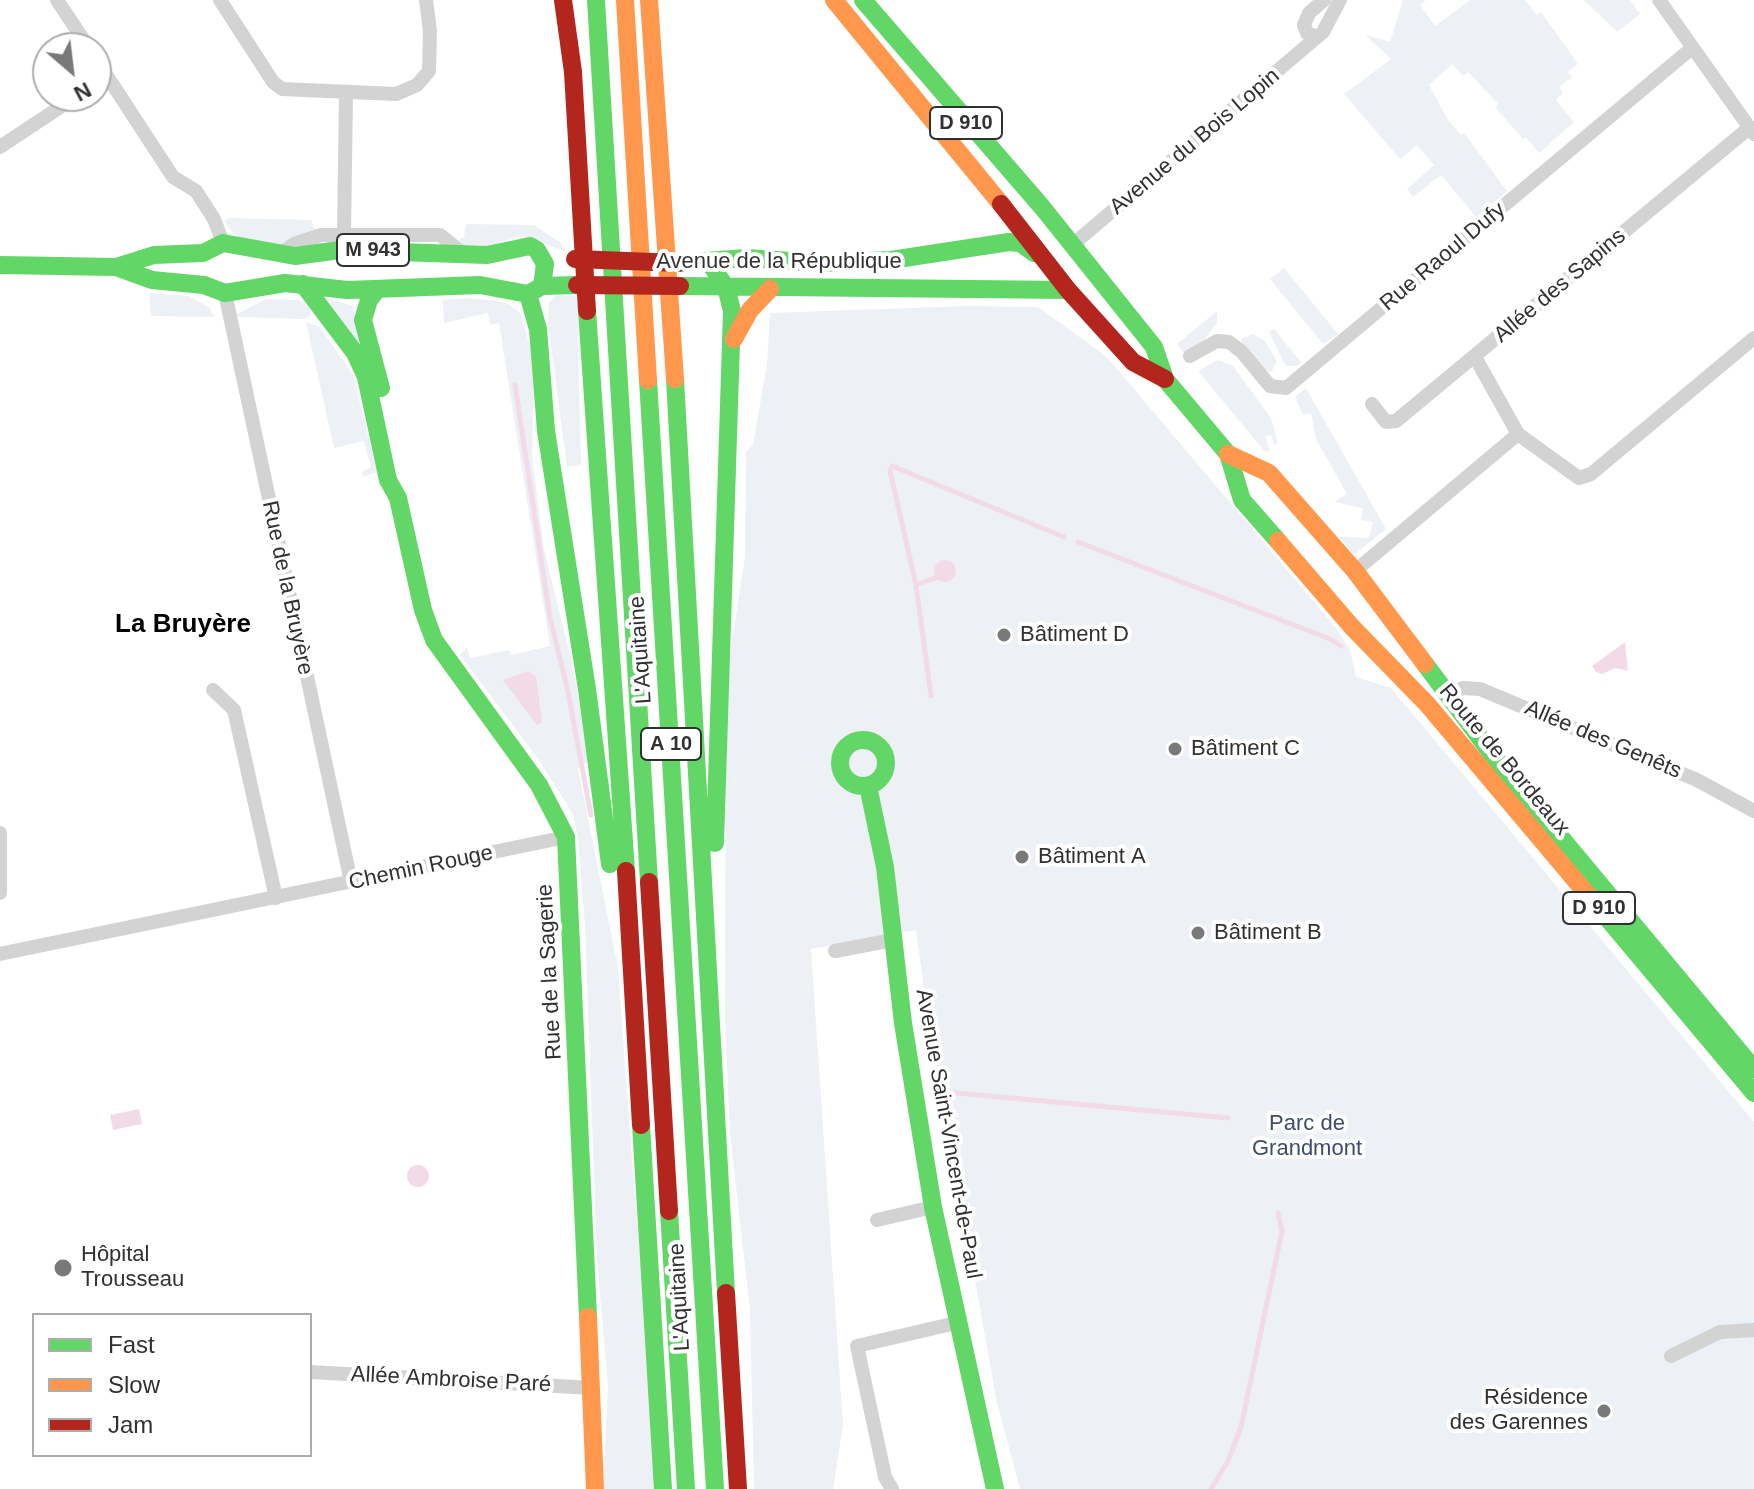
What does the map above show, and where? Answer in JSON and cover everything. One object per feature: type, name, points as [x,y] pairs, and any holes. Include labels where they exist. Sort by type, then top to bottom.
[{"type":"main road","points":[[563,0],[573,72],[601,546],[615,685],[663,1489]]},
{"type":"main road","name":"L'Aquitaine","points":[[596,0],[686,1489]]},
{"type":"main road","name":"L'Aquitaine","points":[[625,0],[715,1489]]},
{"type":"main road","points":[[649,0],[686,535],[738,1489]]},
{"type":"main road","name":"D 910","points":[[834,0],[1068,290],[1133,362],[1165,379]]},
{"type":"main road","name":"D 910","points":[[863,0],[1154,347],[1165,379]]},
{"type":"main road","points":[[980,248],[996,222],[992,194]]},
{"type":"main road","points":[[0,265],[116,267],[154,255],[203,253],[223,243]]},
{"type":"main road","name":"Avenue de la République","points":[[223,243],[279,255],[355,250],[465,256],[530,246],[543,256],[679,263],[857,262],[921,258],[1020,243],[1045,261]]},
{"type":"main road","points":[[1016,287],[1045,261],[1071,246]]},
{"type":"main road","points":[[203,253],[200,269],[204,285]]},
{"type":"main road","points":[[543,256],[546,272],[535,290],[546,431],[587,689],[619,936],[637,1033]]},
{"type":"main road","points":[[708,261],[726,287],[732,311],[732,342],[726,558],[718,658],[715,890],[708,970]]},
{"type":"main road","points":[[116,267],[152,280],[204,285],[225,293]]},
{"type":"main road","name":"Avenue de la République","points":[[225,293],[256,285],[303,284],[377,290],[480,285],[535,290],[577,285],[770,289],[1016,287],[1068,290]]},
{"type":"main road","name":"Rue de la Sagerie","points":[[303,284],[361,363],[388,480],[398,498],[423,610],[434,640],[539,785],[566,837],[595,1489]]},
{"type":"main road","points":[[732,342],[750,310],[770,289]]},
{"type":"main road","name":"Rue de la Sagerie","points":[[377,290],[369,300],[363,320],[400,477],[398,498]]},
{"type":"main road","name":"Route de Bordeaux","points":[[1165,379],[1228,454],[1242,500],[1352,627],[1427,704],[1754,1093]]},
{"type":"main road","name":"Route de Bordeaux","points":[[1228,454],[1269,473],[1355,571],[1498,762],[1754,1069]]},
{"type":"main road","name":"Avenue Saint-Vincent-de-Paul","points":[[868,786],[877,816],[933,1207],[956,1323],[995,1489]]},
{"type":"street","points":[[57,0],[78,32]]},
{"type":"street","points":[[220,0],[277,86],[298,92],[346,94],[404,93],[427,76],[431,60],[426,0]]},
{"type":"street","points":[[1317,37],[1307,33],[1304,25],[1309,13],[1324,0]]},
{"type":"street","name":"Avenue du Bois Lopin","points":[[1071,246],[1317,37],[1340,0]]},
{"type":"street","points":[[1659,0],[1752,131]]},
{"type":"street","name":"Rue Raoul Dufy","points":[[1190,356],[1217,341],[1229,342],[1242,352],[1270,386],[1286,388],[1692,48]]},
{"type":"street","points":[[112,94],[173,177],[196,191],[214,219],[223,243]]},
{"type":"street","points":[[344,235],[346,94]]},
{"type":"street","points":[[0,147],[53,112]]},
{"type":"street","name":"Allée des Sapins","points":[[1372,404],[1386,422],[1393,423],[1752,131]]},
{"type":"street","points":[[279,255],[306,239],[344,235],[440,235],[465,256]]},
{"type":"street","name":"Rue de la Bruyère","points":[[225,293],[351,882]]},
{"type":"street","points":[[1475,357],[1518,434],[1574,477],[1585,478],[1754,338]]},
{"type":"street","points":[[1355,571],[1518,434]]},
{"type":"street","name":"Allée des Genêts","points":[[1448,695],[1472,687],[1697,780],[1754,811]]},
{"type":"street","points":[[213,690],[234,710],[276,898]]},
{"type":"street","points":[[0,833],[0,893]]},
{"type":"street","name":"Chemin Rouge","points":[[0,954],[566,837]]},
{"type":"street","points":[[835,951],[893,940]]},
{"type":"street","points":[[877,1220],[933,1207]]},
{"type":"street","points":[[892,1489],[885,1477],[857,1346],[956,1323]]},
{"type":"street","points":[[1671,1356],[1720,1332],[1754,1330]]},
{"type":"street","name":"Allée Ambroise Paré","points":[[312,1372],[592,1388]]},
{"type":"green space","points":[[1403,0],[1426,0],[1420,5],[1435,26],[1470,0],[1525,0],[1537,15],[1541,12],[1578,64],[1568,72],[1572,77],[1559,87],[1563,93],[1556,100],[1574,122],[1539,153],[1526,137],[1523,139],[1495,107],[1498,104],[1468,72],[1463,76],[1452,64],[1429,85],[1448,120],[1461,135],[1464,133],[1507,191],[1477,218],[1441,175],[1413,197],[1407,189],[1434,165],[1417,145],[1400,159],[1344,94],[1391,59],[1364,34],[1390,42]]},
{"type":"green space","points":[[1584,0],[1630,0],[1640,14],[1617,32]]},
{"type":"green space","points":[[228,218],[311,220],[315,229],[271,250],[251,245],[233,233],[224,221]]},
{"type":"green space","points":[[466,224],[534,225],[561,243],[565,251],[521,236],[470,252],[459,240],[464,237]]},
{"type":"green space","points":[[1284,268],[1338,334],[1323,344],[1270,279]]},
{"type":"green space","points":[[149,293],[189,296],[210,308],[214,317],[151,316]]},
{"type":"green space","points":[[556,295],[577,296],[581,465],[567,467],[548,323],[549,303]]},
{"type":"green space","points":[[323,297],[353,306],[360,342],[357,344]]},
{"type":"green space","points":[[266,299],[299,300],[310,309],[311,315],[305,319],[238,317],[237,314]]},
{"type":"green space","points":[[443,300],[498,301],[510,305],[521,314],[534,362],[532,457],[544,549],[572,663],[590,761],[578,768],[618,968],[635,1200],[663,1489],[603,1489],[608,1385],[597,1260],[585,925],[573,814],[539,760],[460,655],[467,647],[470,658],[509,650],[511,655],[550,646],[499,323],[490,325],[488,313],[444,323]]},
{"type":"green space","name":"Parc de Grandmont","points":[[966,306],[1038,307],[1107,357],[1336,628],[1350,650],[1356,677],[1391,688],[1754,1122],[1754,1489],[1020,1489],[997,1403],[929,1024],[916,930],[811,949],[843,1425],[833,1489],[754,1489],[750,1309],[730,1134],[725,1019],[726,682],[745,557],[746,452],[753,445],[767,364],[770,313]]},
{"type":"green space","points":[[1217,311],[1217,323],[1198,348],[1187,356],[1177,344]]},
{"type":"green space","points":[[306,322],[320,327],[353,375],[377,472],[363,477],[362,472],[371,467],[364,441],[334,448]]},
{"type":"green space","points":[[1274,329],[1301,362],[1297,366],[1286,366],[1269,332]]},
{"type":"green space","points":[[1253,334],[1265,341],[1277,362],[1271,372],[1264,370],[1242,344],[1241,339]]},
{"type":"green space","points":[[1218,360],[1233,366],[1271,418],[1278,443],[1274,445],[1271,435],[1265,436],[1270,451],[1265,452],[1198,371]]},
{"type":"green space","points":[[1306,388],[1386,529],[1354,555],[1340,537],[1369,538],[1373,522],[1361,520],[1363,508],[1334,502],[1347,494],[1316,439],[1311,413],[1303,415],[1295,397]]},
{"type":"shaded area","points":[[945,560],[953,563],[956,571],[953,579],[945,582],[937,579],[934,571],[937,563]]},
{"type":"shaded area","points":[[1625,642],[1628,671],[1615,668],[1602,674],[1596,672],[1592,666]]},
{"type":"shaded area","points":[[528,671],[536,676],[542,722],[537,725],[503,680]]},
{"type":"shaded area","points":[[139,1109],[142,1124],[113,1130],[110,1115]]},
{"type":"shaded area","points":[[418,1165],[426,1168],[429,1176],[426,1184],[418,1187],[410,1184],[407,1176],[410,1168]]},
{"type":"waterway","points":[[515,385],[550,618],[567,687],[591,815]]},
{"type":"waterway","points":[[916,585],[890,471],[892,466],[1064,537]]},
{"type":"waterway","points":[[1078,542],[1330,639],[1341,646]]},
{"type":"waterway","points":[[931,696],[916,585],[940,576]]},
{"type":"waterway","points":[[946,1092],[1228,1118]]},
{"type":"waterway","points":[[1211,1489],[1228,1461],[1241,1427],[1282,1231],[1278,1213]]},
{"type":"traffic: fast","points":[[596,0],[649,882]]},
{"type":"traffic: fast","points":[[863,0],[1042,207],[1154,347],[1165,379],[1228,454],[1242,500],[1278,541]]},
{"type":"traffic: fast","points":[[679,263],[746,258],[822,263],[891,260],[1009,242],[1020,243],[1034,253]]},
{"type":"traffic: fast","points":[[116,267],[154,255],[203,253],[223,243],[295,256],[340,250],[487,255],[530,246],[537,250],[545,264],[542,286]]},
{"type":"traffic: fast","points":[[708,261],[726,287],[732,311],[715,843]]},
{"type":"traffic: fast","points":[[0,265],[116,267],[152,280],[204,285],[225,293],[285,283],[347,290],[480,285],[528,294],[542,286],[577,285]]},
{"type":"traffic: fast","points":[[303,284],[355,353],[366,377],[388,480],[398,498],[423,610],[434,640],[539,785],[566,837],[588,1317]]},
{"type":"traffic: fast","points":[[680,286],[1068,290]]},
{"type":"traffic: fast","points":[[377,290],[369,300],[363,320],[381,388]]},
{"type":"traffic: fast","points":[[528,294],[538,329],[546,431],[587,689],[610,864]]},
{"type":"traffic: fast","points":[[587,311],[626,871]]},
{"type":"traffic: fast","points":[[675,379],[726,1293]]},
{"type":"traffic: fast","points":[[648,380],[715,1489]]},
{"type":"traffic: fast","points":[[1425,664],[1498,762],[1754,1069]]},
{"type":"traffic: fast","points":[[863,740],[879,747],[886,763],[879,779],[863,786],[847,779],[840,763],[847,747],[863,740]]},
{"type":"traffic: fast","points":[[868,786],[885,867],[903,1023],[933,1207],[995,1489]]},
{"type":"traffic: fast","points":[[1592,900],[1754,1093]]},
{"type":"traffic: fast","points":[[641,1125],[663,1489]]},
{"type":"traffic: fast","points":[[669,1211],[686,1489]]},
{"type":"traffic: slow","points":[[625,0],[648,380]]},
{"type":"traffic: slow","points":[[649,0],[675,379]]},
{"type":"traffic: slow","points":[[834,0],[1001,204]]},
{"type":"traffic: slow","points":[[734,339],[750,310],[770,289]]},
{"type":"traffic: slow","points":[[1228,454],[1269,473],[1355,571],[1425,664]]},
{"type":"traffic: slow","points":[[1278,541],[1352,627],[1427,704],[1592,900]]},
{"type":"traffic: slow","points":[[588,1317],[595,1489]]},
{"type":"traffic: jam","points":[[563,0],[573,72],[587,311]]},
{"type":"traffic: jam","points":[[1001,204],[1068,290],[1133,362],[1165,379]]},
{"type":"traffic: jam","points":[[575,259],[679,263]]},
{"type":"traffic: jam","points":[[577,285],[680,286]]},
{"type":"traffic: jam","points":[[626,871],[641,1125]]},
{"type":"traffic: jam","points":[[649,882],[669,1211]]},
{"type":"traffic: jam","points":[[726,1293],[738,1489]]},
{"type":"place","name":"Bâtiment D","points":[[1004,635]]},
{"type":"place","name":"Bâtiment C","points":[[1175,749]]},
{"type":"place","name":"Bâtiment A","points":[[1022,857]]},
{"type":"place","name":"Bâtiment B","points":[[1198,933]]},
{"type":"place","name":"Hôpital Trousseau","points":[[63,1268]]},
{"type":"place","name":"Résidence des Garennes","points":[[1604,1411]]},
{"type":"district","name":"La Bruyère","points":[[183,625]]}]
